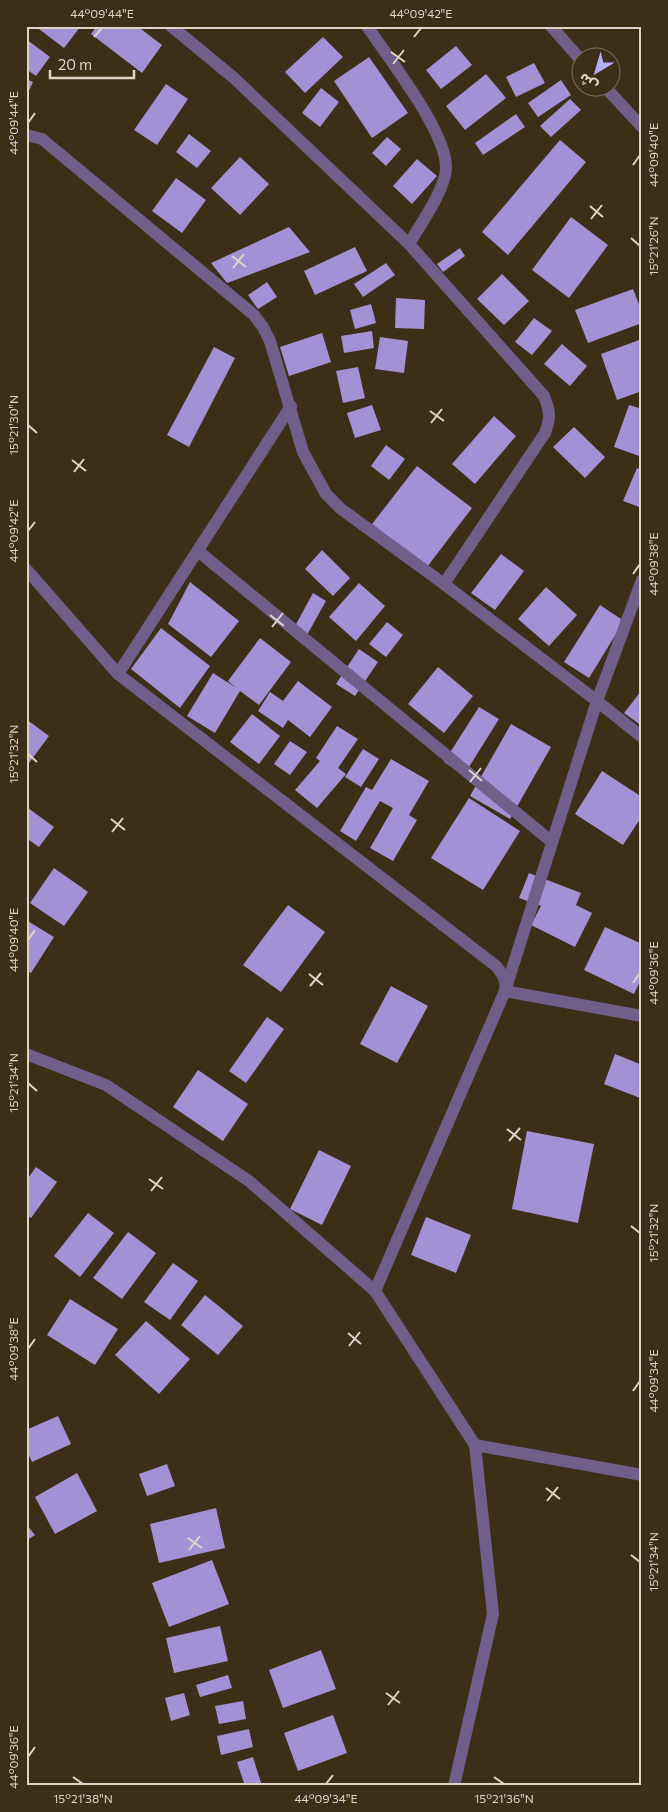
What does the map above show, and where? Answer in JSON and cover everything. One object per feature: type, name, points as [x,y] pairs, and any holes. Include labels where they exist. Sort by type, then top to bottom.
[{"type":"street","points":[[171,26],[194,43],[234,78],[409,244],[544,396],[550,410],[550,422],[545,433],[444,584]]},
{"type":"street","points":[[367,26],[431,122],[441,144],[446,169],[440,188],[409,244]]},
{"type":"street","points":[[551,26],[570,48]]},
{"type":"street","points":[[615,98],[642,127]]},
{"type":"street","points":[[26,135],[42,139],[254,315],[270,341],[291,406],[303,452],[326,494],[340,508],[444,584],[642,738]]},
{"type":"street","points":[[118,674],[291,406]]},
{"type":"street","points":[[198,551],[552,842]]},
{"type":"street","points":[[26,569],[118,674],[496,966],[506,983],[505,992]]},
{"type":"street","points":[[375,1292],[505,992],[597,702],[642,580]]},
{"type":"street","points":[[505,992],[642,1016]]},
{"type":"street","points":[[26,1054],[106,1085],[249,1181],[375,1292],[475,1445],[493,1614],[454,1786]]},
{"type":"street","points":[[475,1445],[642,1475]]},
{"type":"building","points":[[35,26],[81,26],[64,48]]},
{"type":"building","points":[[97,26],[137,26],[162,45],[142,73],[91,34]]},
{"type":"building","points":[[323,37],[343,57],[305,93],[285,72]]},
{"type":"building","points":[[26,39],[50,57],[36,76],[26,69]]},
{"type":"building","points":[[456,46],[472,65],[441,89],[426,70]]},
{"type":"building","points":[[369,57],[408,113],[372,138],[334,81]]},
{"type":"building","points":[[534,63],[545,83],[516,97],[506,77]]},
{"type":"building","points":[[486,74],[506,98],[465,130],[446,106]]},
{"type":"building","points":[[26,79],[33,82],[26,97]]},
{"type":"building","points":[[561,80],[570,94],[570,96],[538,117],[528,103]]},
{"type":"building","points":[[166,84],[188,99],[157,145],[134,130]]},
{"type":"building","points":[[321,88],[339,102],[320,127],[302,113]]},
{"type":"building","points":[[570,99],[581,110],[551,137],[540,126]]},
{"type":"building","points":[[516,114],[525,127],[483,155],[475,143]]},
{"type":"building","points":[[189,134],[211,151],[197,168],[176,152]]},
{"type":"building","points":[[387,137],[401,149],[386,166],[372,153]]},
{"type":"building","points":[[560,140],[586,162],[508,255],[482,232]]},
{"type":"building","points":[[240,157],[269,184],[240,215],[211,188]]},
{"type":"building","points":[[417,159],[437,176],[412,204],[393,186]]},
{"type":"building","points":[[176,178],[206,200],[182,233],[152,211]]},
{"type":"building","points":[[571,217],[608,245],[569,298],[532,270]]},
{"type":"building","points":[[289,227],[310,252],[227,283],[211,263]]},
{"type":"building","points":[[355,247],[367,271],[315,295],[304,271]]},
{"type":"building","points":[[460,248],[465,256],[443,272],[437,264]]},
{"type":"building","points":[[386,263],[395,275],[363,297],[354,284]]},
{"type":"building","points":[[502,274],[529,301],[504,325],[477,299]]},
{"type":"building","points":[[267,282],[277,297],[258,309],[248,295]]},
{"type":"building","points":[[633,289],[642,312],[642,323],[588,343],[575,310]]},
{"type":"building","points":[[396,298],[425,300],[424,329],[395,328]]},
{"type":"building","points":[[371,304],[376,323],[355,329],[350,310]]},
{"type":"building","points":[[534,318],[552,331],[532,355],[515,342]]},
{"type":"building","points":[[372,331],[374,348],[344,353],[341,336]]},
{"type":"building","points":[[322,333],[331,362],[289,376],[280,347]]},
{"type":"building","points":[[380,337],[408,341],[404,373],[375,369]]},
{"type":"building","points":[[642,339],[642,391],[617,400],[601,354]]},
{"type":"building","points":[[562,344],[587,366],[570,386],[544,364]]},
{"type":"building","points":[[214,347],[235,358],[189,447],[167,435]]},
{"type":"building","points":[[358,367],[365,398],[343,403],[336,371]]},
{"type":"building","points":[[372,405],[381,430],[355,438],[347,413]]},
{"type":"building","points":[[629,405],[642,409],[642,457],[614,447]]},
{"type":"building","points":[[494,416],[516,436],[475,484],[452,464]]},
{"type":"building","points":[[574,427],[605,457],[585,478],[553,447]]},
{"type":"building","points":[[386,445],[405,459],[389,480],[371,466]]},
{"type":"building","points":[[417,466],[472,508],[427,567],[372,524]]},
{"type":"building","points":[[637,468],[642,470],[642,508],[623,501]]},
{"type":"building","points":[[322,550],[350,578],[333,596],[305,569]]},
{"type":"building","points":[[501,554],[524,571],[495,610],[471,593]]},
{"type":"building","points":[[190,582],[239,621],[211,657],[168,624]]},
{"type":"building","points":[[359,583],[385,606],[356,641],[329,617]]},
{"type":"building","points":[[546,587],[577,615],[549,646],[518,619]]},
{"type":"building","points":[[313,593],[326,601],[307,635],[294,628]]},
{"type":"building","points":[[600,605],[624,621],[589,678],[564,662]]},
{"type":"building","points":[[387,622],[403,635],[386,657],[369,644]]},
{"type":"building","points":[[161,628],[210,666],[180,708],[131,669]]},
{"type":"building","points":[[260,638],[291,662],[259,705],[240,691],[215,733],[187,716],[213,673],[235,687],[228,681]]},
{"type":"building","points":[[359,649],[378,662],[355,696],[336,684]]},
{"type":"building","points":[[438,667],[473,696],[444,733],[408,704]]},
{"type":"building","points":[[298,681],[332,707],[310,737],[288,720],[283,728],[258,711],[270,692],[283,701]]},
{"type":"building","points":[[642,690],[642,726],[624,713]]},
{"type":"building","points":[[479,707],[499,719],[464,775],[444,762]]},
{"type":"building","points":[[252,714],[280,736],[259,764],[230,742]]},
{"type":"building","points":[[26,719],[49,736],[26,767]]},
{"type":"building","points":[[511,724],[551,747],[510,819],[470,796]]},
{"type":"building","points":[[337,726],[358,739],[338,768],[346,774],[317,808],[295,790],[320,761],[316,758]]},
{"type":"building","points":[[290,741],[307,752],[290,775],[274,764]]},
{"type":"building","points":[[363,749],[379,759],[361,787],[345,777]]},
{"type":"building","points":[[391,759],[429,781],[409,815],[417,820],[393,861],[370,848],[393,808],[380,801],[356,841],[340,831],[366,787],[372,790]]},
{"type":"building","points":[[602,771],[642,797],[642,816],[623,845],[575,814]]},
{"type":"building","points":[[469,798],[520,831],[483,890],[431,858]]},
{"type":"building","points":[[28,808],[54,827],[39,847],[26,838]]},
{"type":"building","points":[[54,868],[88,892],[64,926],[30,903]]},
{"type":"building","points":[[529,873],[581,893],[576,905],[592,913],[575,947],[531,925],[541,906],[519,898]]},
{"type":"building","points":[[288,905],[325,932],[281,992],[243,965]]},
{"type":"building","points":[[26,920],[54,937],[31,973],[26,970]]},
{"type":"building","points":[[605,927],[642,944],[642,977],[634,994],[584,970]]},
{"type":"building","points":[[391,986],[428,1006],[397,1063],[360,1044]]},
{"type":"building","points":[[267,1017],[284,1029],[246,1083],[229,1071]]},
{"type":"building","points":[[615,1054],[642,1065],[640,1098],[604,1084]]},
{"type":"building","points":[[198,1070],[248,1104],[223,1141],[173,1107]]},
{"type":"building","points":[[527,1131],[594,1144],[578,1223],[512,1209]]},
{"type":"building","points":[[319,1150],[351,1166],[322,1225],[290,1209]]},
{"type":"building","points":[[36,1167],[57,1182],[31,1218],[26,1215],[26,1181]]},
{"type":"building","points":[[88,1213],[114,1233],[80,1277],[54,1256]]},
{"type":"building","points":[[426,1217],[471,1235],[456,1273],[411,1255]]},
{"type":"building","points":[[128,1232],[156,1253],[122,1299],[93,1278]]},
{"type":"building","points":[[173,1263],[198,1281],[170,1320],[144,1302]]},
{"type":"building","points":[[205,1295],[243,1326],[218,1355],[181,1325]]},
{"type":"building","points":[[70,1299],[118,1329],[95,1365],[47,1335]]},
{"type":"building","points":[[146,1321],[190,1359],[159,1394],[115,1355]]},
{"type":"building","points":[[58,1416],[71,1444],[32,1462],[26,1449],[26,1430]]},
{"type":"building","points":[[167,1464],[175,1486],[147,1496],[139,1474]]},
{"type":"building","points":[[77,1473],[97,1511],[55,1534],[35,1497]]},
{"type":"building","points":[[216,1508],[225,1548],[159,1563],[150,1524]]},
{"type":"building","points":[[26,1524],[35,1535],[26,1541]]},
{"type":"building","points":[[212,1560],[229,1604],[169,1627],[152,1583]]},
{"type":"building","points":[[220,1626],[228,1661],[174,1673],[166,1638]]},
{"type":"building","points":[[321,1650],[336,1689],[283,1708],[269,1670]]},
{"type":"building","points":[[228,1675],[232,1688],[200,1697],[196,1685]]},
{"type":"building","points":[[184,1693],[190,1715],[171,1721],[165,1698]]},
{"type":"building","points":[[243,1701],[246,1719],[219,1724],[215,1706]]},
{"type":"building","points":[[333,1715],[347,1753],[298,1771],[284,1733]]},
{"type":"building","points":[[249,1729],[253,1747],[221,1755],[217,1736]]},
{"type":"building","points":[[253,1757],[262,1786],[245,1786],[237,1762]]}]
